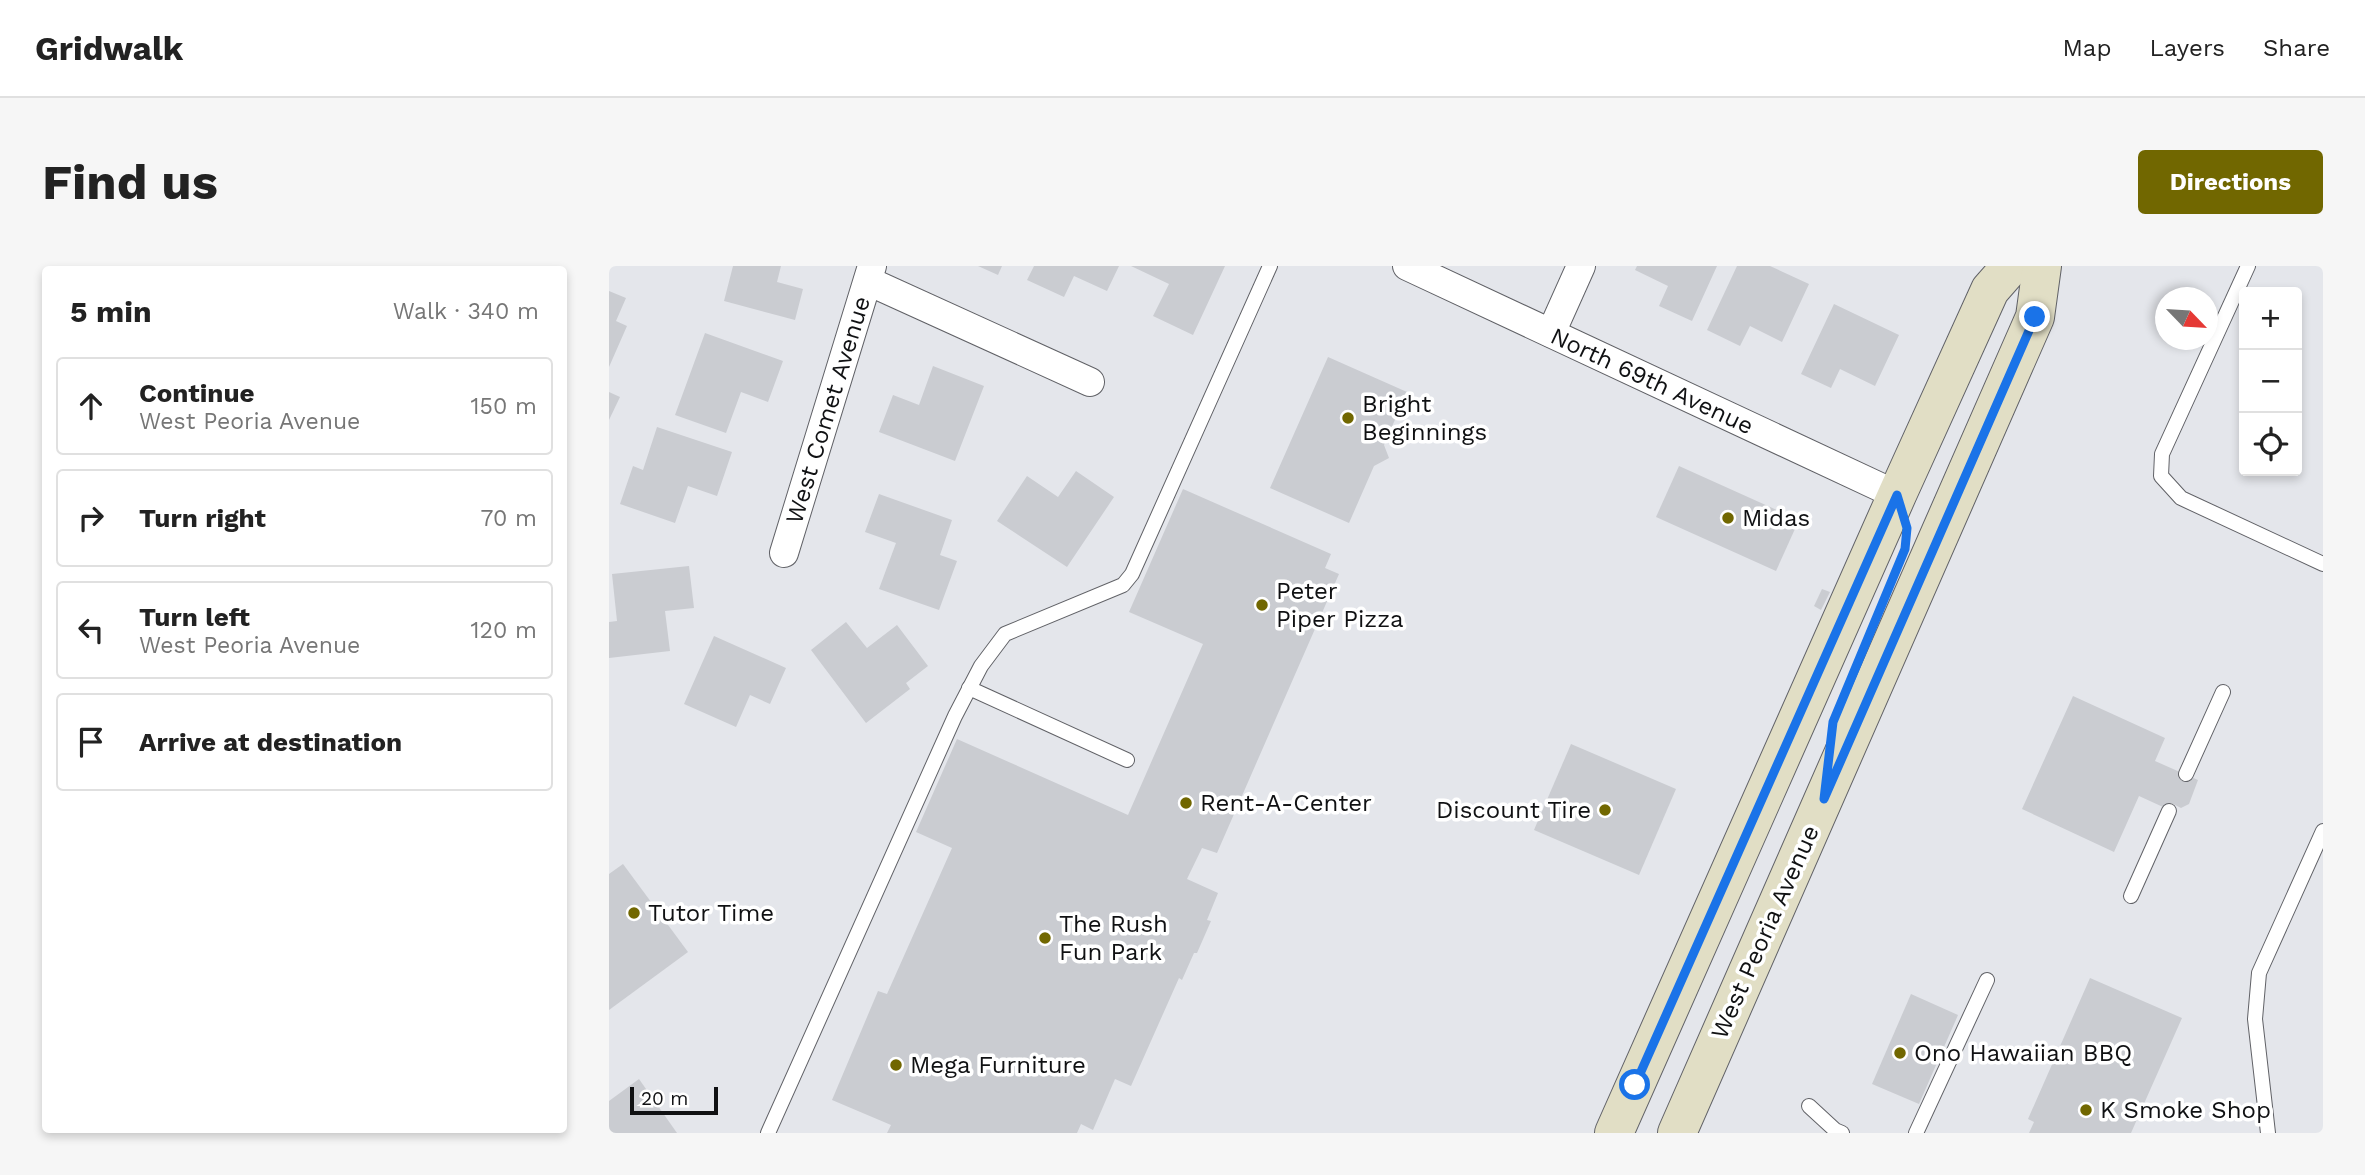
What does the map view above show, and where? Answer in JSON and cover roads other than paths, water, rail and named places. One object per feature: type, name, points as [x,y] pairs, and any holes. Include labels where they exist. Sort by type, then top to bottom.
[{"type":"main road","points":[[1614,1133],[1990,290],[2011,266]]},
{"type":"main road","name":"West Peoria Avenue","points":[[1677,1133],[2035,317],[2042,266]]},
{"type":"main road","points":[[1824,799],[1833,722],[1905,549],[1907,528],[1897,495]]},
{"type":"street","name":"North 69th Avenue","points":[[1408,266],[1897,495]]},
{"type":"street","points":[[1551,333],[1581,266]]},
{"type":"street","points":[[870,274],[1090,382]]},
{"type":"street","name":"West Comet Avenue","points":[[784,553],[870,274]]},
{"type":"lane","points":[[768,1133],[981,666],[1005,634],[1123,585],[1132,574],[1270,266]]},
{"type":"lane","points":[[2248,266],[2161,454],[2161,476],[2181,498],[2323,564]]},
{"type":"lane","points":[[969,688],[1127,760]]},
{"type":"lane","points":[[2186,774],[2223,692]]},
{"type":"lane","points":[[2131,896],[2169,811]]},
{"type":"lane","points":[[2268,1133],[2255,1019],[2259,973],[2323,831]]},
{"type":"lane","points":[[1916,1133],[1987,980]]},
{"type":"lane","points":[[1809,1106],[1835,1130],[1842,1133]]},
{"type":"place","name":"Bright Beginnings","points":[[1348,418]]},
{"type":"place","name":"Midas","points":[[1728,518]]},
{"type":"place","name":"Peter Piper Pizza","points":[[1262,605]]},
{"type":"place","name":"Rent-A-Center","points":[[1186,803]]},
{"type":"place","name":"Discount Tire","points":[[1605,810]]},
{"type":"place","name":"Tutor Time","points":[[634,913]]},
{"type":"place","name":"The Rush Fun Park","points":[[1045,938]]},
{"type":"place","name":"Ono Hawaiian BBQ","points":[[1900,1053]]},
{"type":"place","name":"Mega Furniture","points":[[896,1065]]},
{"type":"place","name":"K Smoke Shop","points":[[2086,1110]]}]
